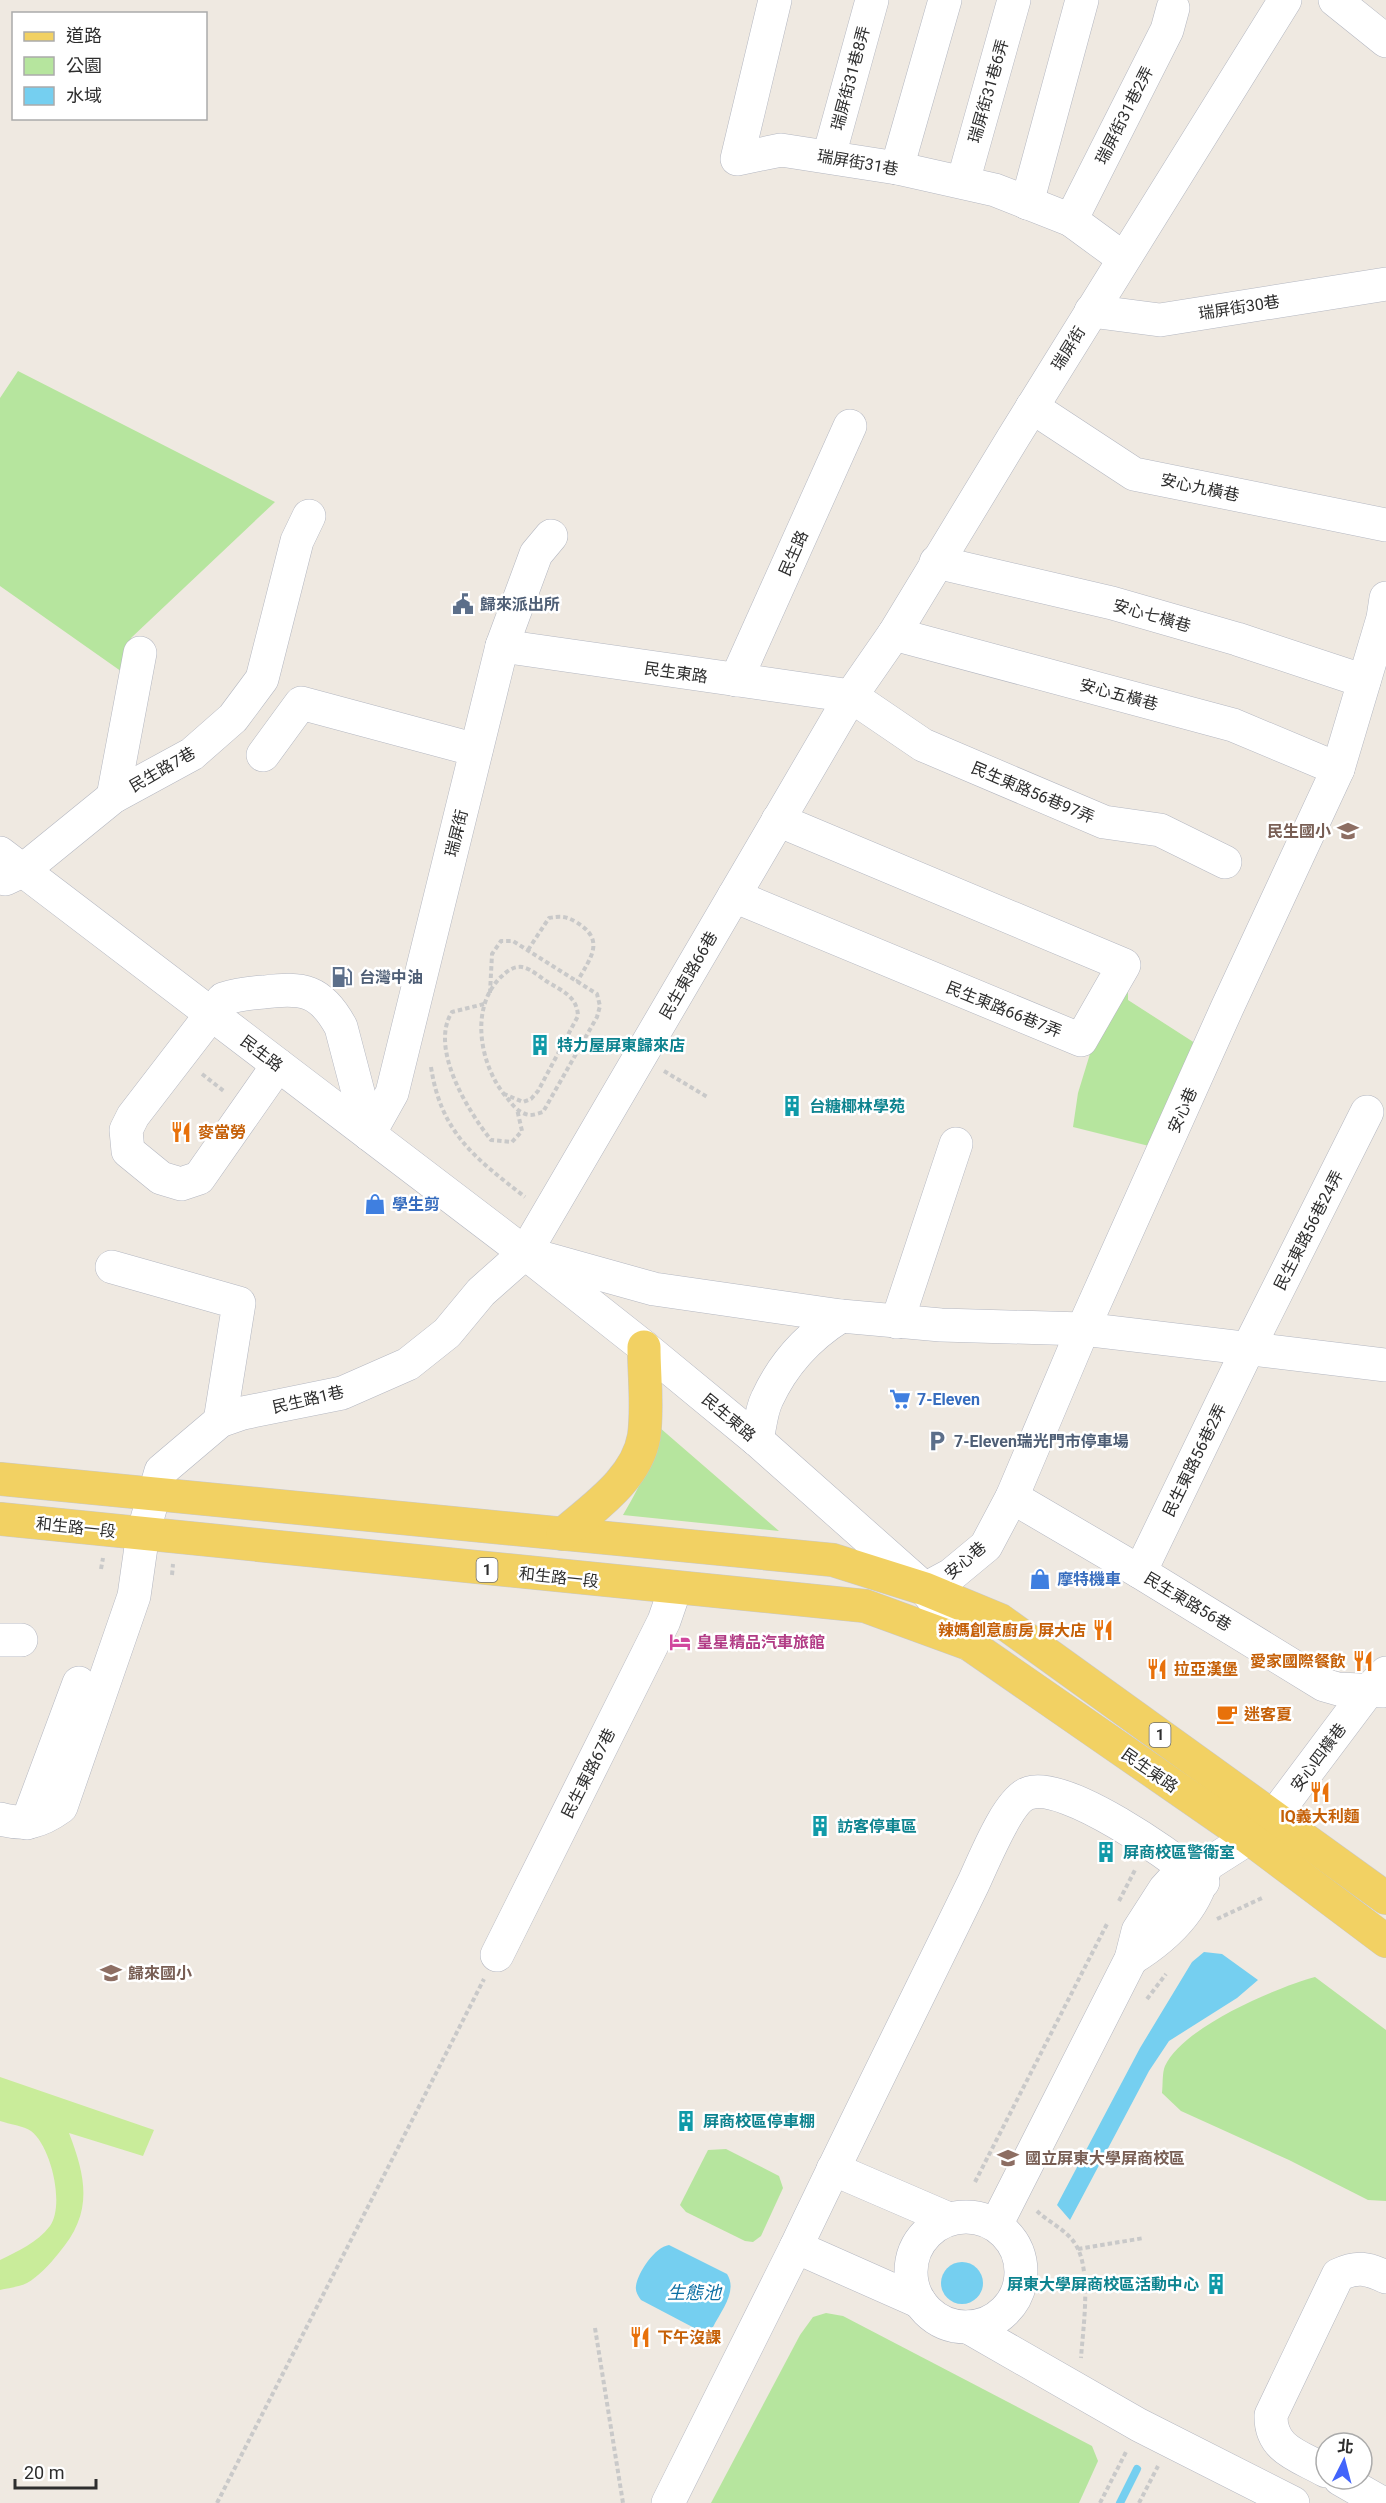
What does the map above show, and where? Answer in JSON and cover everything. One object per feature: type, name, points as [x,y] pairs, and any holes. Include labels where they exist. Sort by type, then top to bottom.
[{"type":"main road","points":[[563,1534],[615,1489],[636,1459],[644,1436],[644,1347]]},
{"type":"main road","name":"1","points":[[0,1479],[834,1560],[925,1589]]},
{"type":"main road","name":"和生路一段","points":[[0,1519],[675,1589],[865,1606],[969,1644]]},
{"type":"main road","name":"民生東路","points":[[925,1589],[1000,1620],[1386,1898]]},
{"type":"main road","name":"民生東路","points":[[969,1644],[1249,1838],[1386,1941]]},
{"type":"street","name":"瑞屏街31巷","points":[[774,0],[737,159],[781,150],[897,168],[995,190],[1071,220],[1124,258]]},
{"type":"street","name":"瑞屏街31巷8弄","points":[[829,156],[872,0]]},
{"type":"street","points":[[897,168],[945,0]]},
{"type":"street","name":"瑞屏街31巷6弄","points":[[963,182],[1014,0]]},
{"type":"street","points":[[1027,203],[1082,0]]},
{"type":"street","name":"瑞屏街","points":[[851,696],[894,634],[936,562],[1285,0]]},
{"type":"street","points":[[1335,0],[1386,41]]},
{"type":"street","name":"瑞屏街31巷2弄","points":[[1071,220],[1167,30],[1173,8]]},
{"type":"street","name":"瑞屏街30巷","points":[[1091,311],[1160,320],[1386,284]]},
{"type":"street","name":"安心九橫巷","points":[[1032,407],[1134,474],[1386,525]]},
{"type":"street","name":"民生路","points":[[736,680],[850,426]]},
{"type":"street","name":"民生路7巷","points":[[7,868],[113,797],[192,754],[233,718],[262,679],[297,541],[309,516]]},
{"type":"street","name":"瑞屏街","points":[[369,1134],[392,1093],[502,646],[536,554],[551,536]]},
{"type":"street","name":"安心七橫巷","points":[[936,562],[1112,603],[1237,639],[1364,681]]},
{"type":"street","name":"安心巷","points":[[925,1589],[951,1575],[986,1546],[1012,1497],[1083,1329],[1227,1008],[1338,769],[1386,598]]},
{"type":"street","name":"安心五橫巷","points":[[894,634],[1233,725],[1338,769]]},
{"type":"street","name":"民生東路","points":[[502,646],[851,696]]},
{"type":"street","points":[[113,797],[140,653]]},
{"type":"street","name":"民生東路66巷","points":[[525,1253],[851,696]]},
{"type":"street","name":"民生東路56巷97弄","points":[[851,696],[922,745],[1104,822],[1160,830],[1225,862]]},
{"type":"street","points":[[263,755],[301,703],[476,750]]},
{"type":"street","name":"民生東路66巷7弄","points":[[734,896],[1081,1040],[1124,965],[778,820]]},
{"type":"street","name":"民生路","points":[[7,868],[211,1014],[525,1253]]},
{"type":"street","points":[[278,1065],[199,1178],[181,1184],[161,1178],[128,1151],[126,1130],[133,1116],[223,999],[290,989],[306,991],[333,1011],[341,1027],[369,1134]]},
{"type":"street","name":"民生東路56巷24弄","points":[[1249,1347],[1367,1112]]},
{"type":"street","points":[[897,1322],[956,1144]]},
{"type":"street","points":[[525,1253],[654,1289],[841,1316],[897,1322],[1083,1329],[1386,1365]]},
{"type":"street","name":"民生東路","points":[[525,1253],[757,1440],[925,1589],[969,1644]]},
{"type":"street","name":"民生路1巷","points":[[14,1821],[45,1819],[61,1807],[134,1596],[143,1533],[161,1471],[220,1421],[243,1413],[342,1393],[408,1364],[447,1333],[481,1292],[525,1253]]},
{"type":"street","points":[[112,1267],[239,1303],[220,1421]]},
{"type":"street","points":[[757,1440],[766,1400],[793,1358],[816,1332],[841,1316]]},
{"type":"street","name":"民生東路56巷2弄","points":[[1140,1572],[1249,1347]]},
{"type":"street","name":"民生東路56巷","points":[[1012,1497],[1140,1572],[1324,1685],[1338,1689],[1380,1685]]},
{"type":"street","name":"民生東路67巷","points":[[497,1955],[664,1621],[675,1589]]},
{"type":"street","points":[[1223,1607],[1268,1628],[1269,1637],[1264,1647]]},
{"type":"street","name":"安心四橫巷","points":[[1198,1872],[1249,1838],[1274,1816],[1380,1685]]},
{"type":"street","points":[[668,2503],[1011,1809],[1026,1793],[1042,1790],[1062,1795],[1088,1807],[1198,1872],[1196,1896],[1161,1940],[1131,1959],[996,2225]]},
{"type":"street","points":[[833,2169],[950,2219]]},
{"type":"street","points":[[920,2302],[913,2287],[910,2270],[914,2253],[922,2238],[934,2227],[950,2219],[974,2218],[996,2225],[1008,2236],[1017,2250],[1021,2268],[1019,2286],[1011,2303],[999,2316],[982,2324],[968,2326]]},
{"type":"street","points":[[795,2247],[920,2302],[941,2320],[968,2326],[1170,2441],[1255,2494],[1293,2503]]},
{"type":"street","points":[[1314,2464],[1277,2444],[1270,2429],[1271,2415],[1338,2275],[1352,2268],[1368,2268],[1386,2277]]},
{"type":"street","points":[[1361,2491],[1382,2503]]},
{"type":"path","points":[[528,950],[549,918],[560,916],[569,918],[589,930],[594,938],[593,947],[577,982]]},
{"type":"path","points":[[490,993],[492,954],[501,941],[513,941],[597,994],[600,1006],[597,1017],[543,1112],[529,1115],[517,1109],[502,1093],[487,1063],[481,1024],[484,1005],[490,993],[499,978],[509,969],[522,967],[569,994],[578,1005],[578,1016],[531,1100],[523,1102],[502,1093]]},
{"type":"path","points":[[484,1005],[452,1012],[446,1022],[443,1036],[448,1057],[460,1090],[491,1140],[512,1142],[522,1131],[517,1109]]},
{"type":"path","points":[[179,1058],[247,1110]]},
{"type":"path","points":[[430,1058],[437,1098],[447,1123],[474,1155],[530,1201]]},
{"type":"path","points":[[639,1058],[710,1098]]},
{"type":"path","points":[[1118,1902],[1148,1843]]},
{"type":"path","points":[[1212,1922],[1262,1898]]},
{"type":"path","points":[[975,2182],[1108,1922]]},
{"type":"path","points":[[217,2503],[497,1955]]},
{"type":"path","points":[[1142,2008],[1168,1971]]},
{"type":"path","points":[[1041,2203],[1037,2212],[1059,2226],[1078,2248],[1084,2271],[1081,2361]]},
{"type":"path","points":[[1078,2248],[1144,2238]]},
{"type":"path","points":[[595,2328],[623,2503]]},
{"type":"path","points":[[1100,2503],[1139,2425]]},
{"type":"path","points":[[1139,2503],[1170,2441]]},
{"type":"green space","points":[[18,371],[275,502],[131,638],[125,674],[0,586],[0,398]]},
{"type":"green space","points":[[1128,983],[1128,1000],[1198,1045],[1153,1147],[1073,1127],[1078,1093],[1093,1044]]},
{"type":"green space","points":[[652,1421],[779,1531],[623,1515],[645,1471],[650,1449]]},
{"type":"green space","points":[[1315,1977],[1386,2030],[1386,2201],[1368,2200],[1289,2160],[1181,2111],[1162,2093],[1165,2066],[1175,2051],[1190,2037],[1232,2011],[1277,1990]]},
{"type":"green space","points":[[0,2077],[154,2130],[143,2156],[69,2133],[83,2181],[82,2211],[77,2225],[58,2254],[40,2274],[24,2284],[0,2290],[0,2260],[27,2246],[50,2226],[54,2217],[56,2191],[50,2162],[38,2139],[28,2129],[0,2121]]},
{"type":"green space","points":[[726,2149],[779,2176],[783,2188],[761,2236],[753,2242],[745,2241],[686,2212],[680,2205],[708,2150]]},
{"type":"green space","points":[[826,2313],[843,2316],[1092,2446],[1098,2461],[1079,2503],[711,2503],[800,2335],[813,2317]]},
{"type":"water","points":[[1204,1952],[1222,1954],[1258,1980],[1237,1998],[1169,2041],[1149,2071],[1070,2220],[1057,2205],[1140,2048],[1192,1962]]},
{"type":"water","name":"生態池","points":[[669,2245],[727,2274],[731,2287],[730,2294],[713,2327],[700,2331],[641,2300],[638,2295],[637,2280],[644,2267],[658,2250]]},
{"type":"water","points":[[962,2262],[977,2268],[983,2283],[977,2298],[962,2304],[947,2298],[941,2283],[947,2268]]},
{"type":"waterway","points":[[1120,2503],[1137,2469]]},
{"type":"place","name":"歸來派出所","points":[[463,604]]},
{"type":"place","name":"民生國小","points":[[1348,831]]},
{"type":"place","name":"台灣中油","points":[[342,977]]},
{"type":"place","name":"特力屋屏東歸來店","points":[[540,1045]]},
{"type":"place","name":"台糖椰林學苑","points":[[792,1106]]},
{"type":"place","name":"麥當勞","points":[[181,1132]]},
{"type":"place","name":"學生剪","points":[[375,1204]]},
{"type":"place","name":"7-Eleven","points":[[900,1399]]},
{"type":"place","name":"7-Eleven瑞光門市停車場","points":[[937,1441]]},
{"type":"place","name":"摩特機車","points":[[1040,1579]]},
{"type":"place","name":"辣媽創意廚房 屏大店","points":[[1103,1630]]},
{"type":"place","name":"皇星精品汽車旅館","points":[[680,1642]]},
{"type":"place","name":"愛家國際餐飲","points":[[1363,1661]]},
{"type":"place","name":"拉亞漢堡","points":[[1157,1669]]},
{"type":"place","name":"迷客夏","points":[[1227,1714]]},
{"type":"place","name":"IQ義大利麵","points":[[1320,1792]]},
{"type":"place","name":"訪客停車區","points":[[820,1826]]},
{"type":"place","name":"屏商校區警衛室","points":[[1106,1852]]},
{"type":"place","name":"歸來國小","points":[[111,1973]]},
{"type":"place","name":"屏商校區停車棚","points":[[686,2121]]},
{"type":"place","name":"國立屏東大學屏商校區","points":[[1008,2158]]},
{"type":"place","name":"屏東大學屏商校區活動中心","points":[[1216,2284]]},
{"type":"place","name":"下午沒課","points":[[640,2337]]}]
